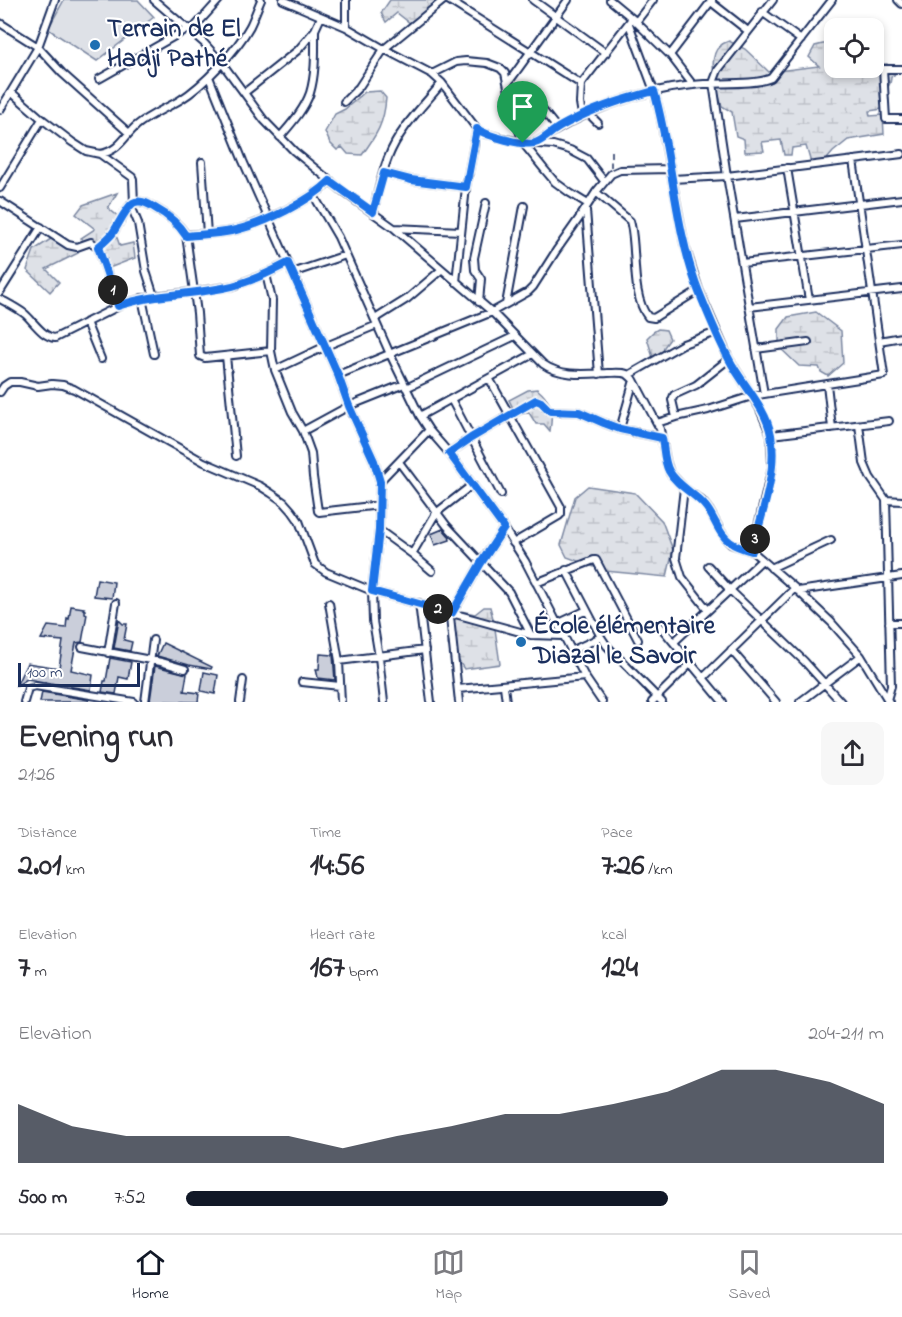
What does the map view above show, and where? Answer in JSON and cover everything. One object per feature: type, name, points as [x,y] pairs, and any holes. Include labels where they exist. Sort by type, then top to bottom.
[{"type":"street","points":[[0,110],[38,48],[55,0]]},
{"type":"street","points":[[154,0],[204,43],[279,137],[330,181],[394,228],[492,312],[549,369],[558,372],[619,373],[631,378],[657,423],[670,473],[684,488],[702,501],[731,544],[752,551],[831,622],[861,656],[887,701]]},
{"type":"street","points":[[99,79],[190,29],[219,0]]},
{"type":"street","points":[[11,92],[42,119],[86,151],[108,153],[147,118],[186,96],[209,77],[243,37],[261,0]]},
{"type":"street","points":[[283,0],[346,27],[432,74],[442,83],[477,129],[489,135],[523,143],[563,147],[578,153],[604,181]]},
{"type":"street","points":[[346,0],[346,27]]},
{"type":"street","points":[[344,102],[359,87],[384,49],[446,0],[581,84]]},
{"type":"street","points":[[533,0],[606,53]]},
{"type":"street","points":[[508,83],[568,0]]},
{"type":"street","points":[[610,0],[670,55],[693,85]]},
{"type":"street","points":[[598,123],[585,114],[580,103],[581,84],[632,21],[653,0]]},
{"type":"street","points":[[764,394],[713,83],[718,70],[773,0]]},
{"type":"street","points":[[898,0],[902,4]]},
{"type":"street","points":[[670,55],[712,1],[748,31]]},
{"type":"street","points":[[535,143],[557,128],[585,114],[654,91],[771,78],[829,1]]},
{"type":"street","points":[[762,12],[801,40]]},
{"type":"street","points":[[244,93],[298,50],[315,30],[321,17]]},
{"type":"street","points":[[632,21],[660,114],[684,243],[699,290],[729,359],[759,406],[771,435],[771,474],[752,551]]},
{"type":"street","points":[[0,24],[38,48],[62,73],[129,133]]},
{"type":"street","points":[[279,137],[297,117],[310,94],[314,72],[315,30]]},
{"type":"street","points":[[432,74],[456,62],[466,61],[495,65],[505,73],[523,143],[555,182],[586,207],[599,374]]},
{"type":"street","points":[[902,69],[883,69],[886,119],[902,119]]},
{"type":"street","points":[[209,77],[243,161],[326,346],[349,406],[374,461],[380,481],[379,530],[372,591],[373,621],[384,702]]},
{"type":"street","points":[[373,212],[387,159],[398,137],[442,83]]},
{"type":"street","points":[[541,108],[557,128]]},
{"type":"street","points":[[0,188],[42,119]]},
{"type":"street","points":[[456,282],[466,187],[477,129]]},
{"type":"street","points":[[100,154],[134,179],[132,204],[138,223],[146,271],[154,296]]},
{"type":"street","points":[[672,179],[727,176],[902,154]]},
{"type":"street","points":[[657,423],[752,396],[884,375],[853,160]]},
{"type":"street","points":[[202,162],[207,234]]},
{"type":"street","points":[[787,168],[809,300]]},
{"type":"street","points":[[338,375],[492,312],[520,296],[533,287],[596,192],[611,174],[620,170],[670,169]]},
{"type":"street","points":[[384,173],[411,180],[466,187]]},
{"type":"street","points":[[186,236],[235,230],[270,218],[314,196],[330,181]]},
{"type":"street","points":[[596,192],[630,221],[638,287],[641,302],[648,317],[654,318],[699,290]]},
{"type":"street","points":[[314,196],[338,237],[420,416],[504,528],[536,583],[570,651],[602,702]]},
{"type":"street","points":[[735,219],[902,199]]},
{"type":"street","points":[[0,201],[73,246],[91,242],[98,247],[118,306]]},
{"type":"street","points":[[98,247],[112,233],[132,204],[141,202],[167,215],[179,225],[186,236],[201,357],[271,351]]},
{"type":"street","points":[[479,302],[481,279],[475,270],[474,258],[486,203]]},
{"type":"street","points":[[506,304],[524,206]]},
{"type":"street","points":[[0,292],[41,227]]},
{"type":"street","points":[[394,228],[461,231]]},
{"type":"street","points":[[742,263],[902,245]]},
{"type":"street","points":[[292,273],[346,255]]},
{"type":"street","points":[[0,299],[26,315],[52,338],[59,337],[118,306],[142,298],[233,286],[288,263]]},
{"type":"street","points":[[275,370],[376,322],[441,270]]},
{"type":"street","points":[[266,274],[272,306],[271,351],[275,370],[311,453],[317,509],[319,512],[380,505]]},
{"type":"street","points":[[749,307],[902,289]]},
{"type":"street","points":[[142,298],[154,354]]},
{"type":"street","points":[[86,322],[101,359]]},
{"type":"street","points":[[620,429],[631,378],[683,344],[717,332]]},
{"type":"street","points":[[303,431],[349,406],[405,386],[515,336]]},
{"type":"street","points":[[879,341],[902,337]]},
{"type":"street","points":[[756,349],[808,342]]},
{"type":"street","points":[[420,416],[533,354]]},
{"type":"street","points":[[226,356],[236,456]]},
{"type":"street","points":[[675,417],[672,400],[674,395],[696,385],[729,359]]},
{"type":"street","points":[[489,378],[561,507],[559,516],[513,543]]},
{"type":"street","points":[[0,392],[10,382],[38,386],[63,385],[204,462],[260,486],[284,502],[299,521],[315,564],[326,573],[372,591],[531,635],[563,636]]},
{"type":"street","points":[[827,384],[832,428]]},
{"type":"street","points":[[451,399],[501,494]]},
{"type":"street","points":[[449,453],[536,400],[550,411],[579,412],[620,429],[662,438]]},
{"type":"street","points":[[771,435],[889,421]]},
{"type":"street","points":[[859,425],[864,463],[885,500],[891,686],[887,701]]},
{"type":"street","points":[[380,481],[429,430]]},
{"type":"street","points":[[399,462],[436,513],[509,592],[531,635]]},
{"type":"street","points":[[412,554],[436,513],[472,485]]},
{"type":"street","points":[[684,488],[676,558],[682,577],[708,610]]},
{"type":"street","points":[[885,500],[902,501]]},
{"type":"street","points":[[459,702],[450,618],[504,528]]},
{"type":"street","points":[[379,530],[432,571]]},
{"type":"street","points":[[771,568],[831,540]]},
{"type":"street","points":[[536,583],[594,560],[598,562],[638,640]]},
{"type":"street","points":[[674,642],[762,560]]},
{"type":"street","points":[[708,566],[804,661],[841,702]]},
{"type":"street","points":[[566,570],[601,637],[615,656],[657,700],[691,663]]},
{"type":"street","points":[[702,678],[761,620],[796,590],[902,576]]},
{"type":"street","points":[[108,653],[116,603]]},
{"type":"street","points":[[329,603],[339,661],[341,702]]},
{"type":"street","points":[[419,603],[431,702]]},
{"type":"street","points":[[557,624],[587,610]]},
{"type":"street","points":[[889,623],[902,623]]},
{"type":"street","points":[[660,626],[719,701]]},
{"type":"street","points":[[570,651],[601,637]]},
{"type":"street","points":[[145,702],[153,640]]},
{"type":"street","points":[[82,647],[161,662],[185,669]]},
{"type":"street","points":[[731,650],[776,702]]},
{"type":"street","points":[[339,661],[425,651]]},
{"type":"street","points":[[800,702],[861,656]]},
{"type":"street","points":[[458,689],[585,677]]},
{"type":"street","points":[[240,702],[243,680]]},
{"type":"street","points":[[302,682],[340,686]]},
{"type":"street","points":[[24,702],[28,688],[35,686],[134,702]]},
{"type":"street","points":[[504,686],[506,702]]},
{"type":"path","points":[[611,151],[611,174]]},
{"type":"green space","name":"Terrain de El Hadji Pathé","points":[[64,0],[138,0],[154,17],[97,61],[48,29]]},
{"type":"green space","points":[[390,0],[448,0],[415,27],[397,13],[386,22],[381,13]]},
{"type":"green space","points":[[729,41],[745,49],[769,72],[819,66],[809,57],[815,46],[823,44],[824,78],[884,78],[884,64],[896,72],[891,76],[885,90],[880,93],[882,109],[869,111],[870,116],[883,115],[884,134],[848,140],[827,159],[811,163],[806,146],[792,148],[791,155],[784,155],[781,140],[762,142],[764,151],[745,152],[744,139],[736,136],[732,112],[722,106],[713,66],[716,51],[722,44]]},
{"type":"green space","points":[[380,91],[386,98],[384,115],[376,135],[362,155],[348,154],[342,147],[337,150],[330,143],[325,132],[335,114],[345,109],[365,92]]},
{"type":"green space","points":[[117,193],[108,208],[120,218],[116,235],[120,246],[133,243],[135,258],[109,268],[103,255],[92,243],[83,243],[81,238],[95,229],[76,214],[83,205]]},
{"type":"green space","points":[[57,235],[76,247],[78,253],[46,269],[59,282],[50,292],[27,270],[34,250]]},
{"type":"green space","points":[[816,312],[841,331],[843,363],[828,376],[821,372],[819,367],[799,366],[779,347],[779,329],[788,317]]},
{"type":"green space","points":[[658,329],[666,330],[670,339],[664,347],[662,360],[654,361],[647,338]]},
{"type":"green space","points":[[537,389],[546,398],[551,408],[550,431],[544,424],[536,424],[528,411],[517,416],[509,400],[528,390]]},
{"type":"green space","points":[[588,486],[635,493],[662,521],[673,550],[667,577],[605,571],[567,557],[561,545],[575,497]]},
{"type":"green space","points":[[442,607],[475,614],[484,607],[490,607],[500,664],[464,669],[448,645],[449,616],[431,611]]},
{"type":"building","points":[[443,529],[450,540],[435,545],[431,534]]},
{"type":"building","points":[[97,579],[114,582],[112,598],[94,596]]},
{"type":"building","points":[[71,606],[84,608],[87,614],[82,642],[76,643],[71,670],[93,675],[91,690],[27,679],[16,686],[27,663],[59,668],[63,641],[41,639],[48,626],[66,628]]},
{"type":"building","points":[[119,620],[127,624],[124,640],[132,642],[130,651],[114,648]]},
{"type":"building","points":[[163,643],[212,667],[211,669],[157,656]]},
{"type":"building","points":[[320,654],[333,655],[335,680],[318,678],[316,669],[319,669]]},
{"type":"building","points":[[110,658],[131,662],[128,679],[119,677],[116,694],[102,692]]},
{"type":"building","points":[[155,666],[187,674],[184,691],[199,693],[198,702],[150,701]]},
{"type":"building","points":[[204,672],[218,675],[215,694],[201,691]]},
{"type":"building","points":[[42,692],[89,700],[89,702],[40,702]]},
{"type":"place","name":"Terrain de El Hadji Pathé","points":[[95,45]]},
{"type":"place","name":"École élémentaire Diazal le Savoir","points":[[521,642]]},
{"type":"route","points":[[654,91],[684,243],[699,290],[729,359],[759,406],[767,423],[771,435],[772,468],[752,551],[740,548],[727,540],[702,501],[684,488],[670,473],[667,468],[662,438],[620,429],[579,412],[550,411],[541,402],[533,401],[449,453],[504,528],[452,613],[372,591],[379,530],[380,481],[374,461],[349,406],[326,346],[288,263],[233,286],[142,298],[118,306],[98,247],[112,233],[127,210],[137,202],[150,205],[167,215],[179,225],[186,236],[235,230],[270,218],[314,196],[330,181],[373,212],[384,173],[411,180],[466,187],[477,129],[482,133],[523,143],[535,143],[582,115],[654,91]]}]
